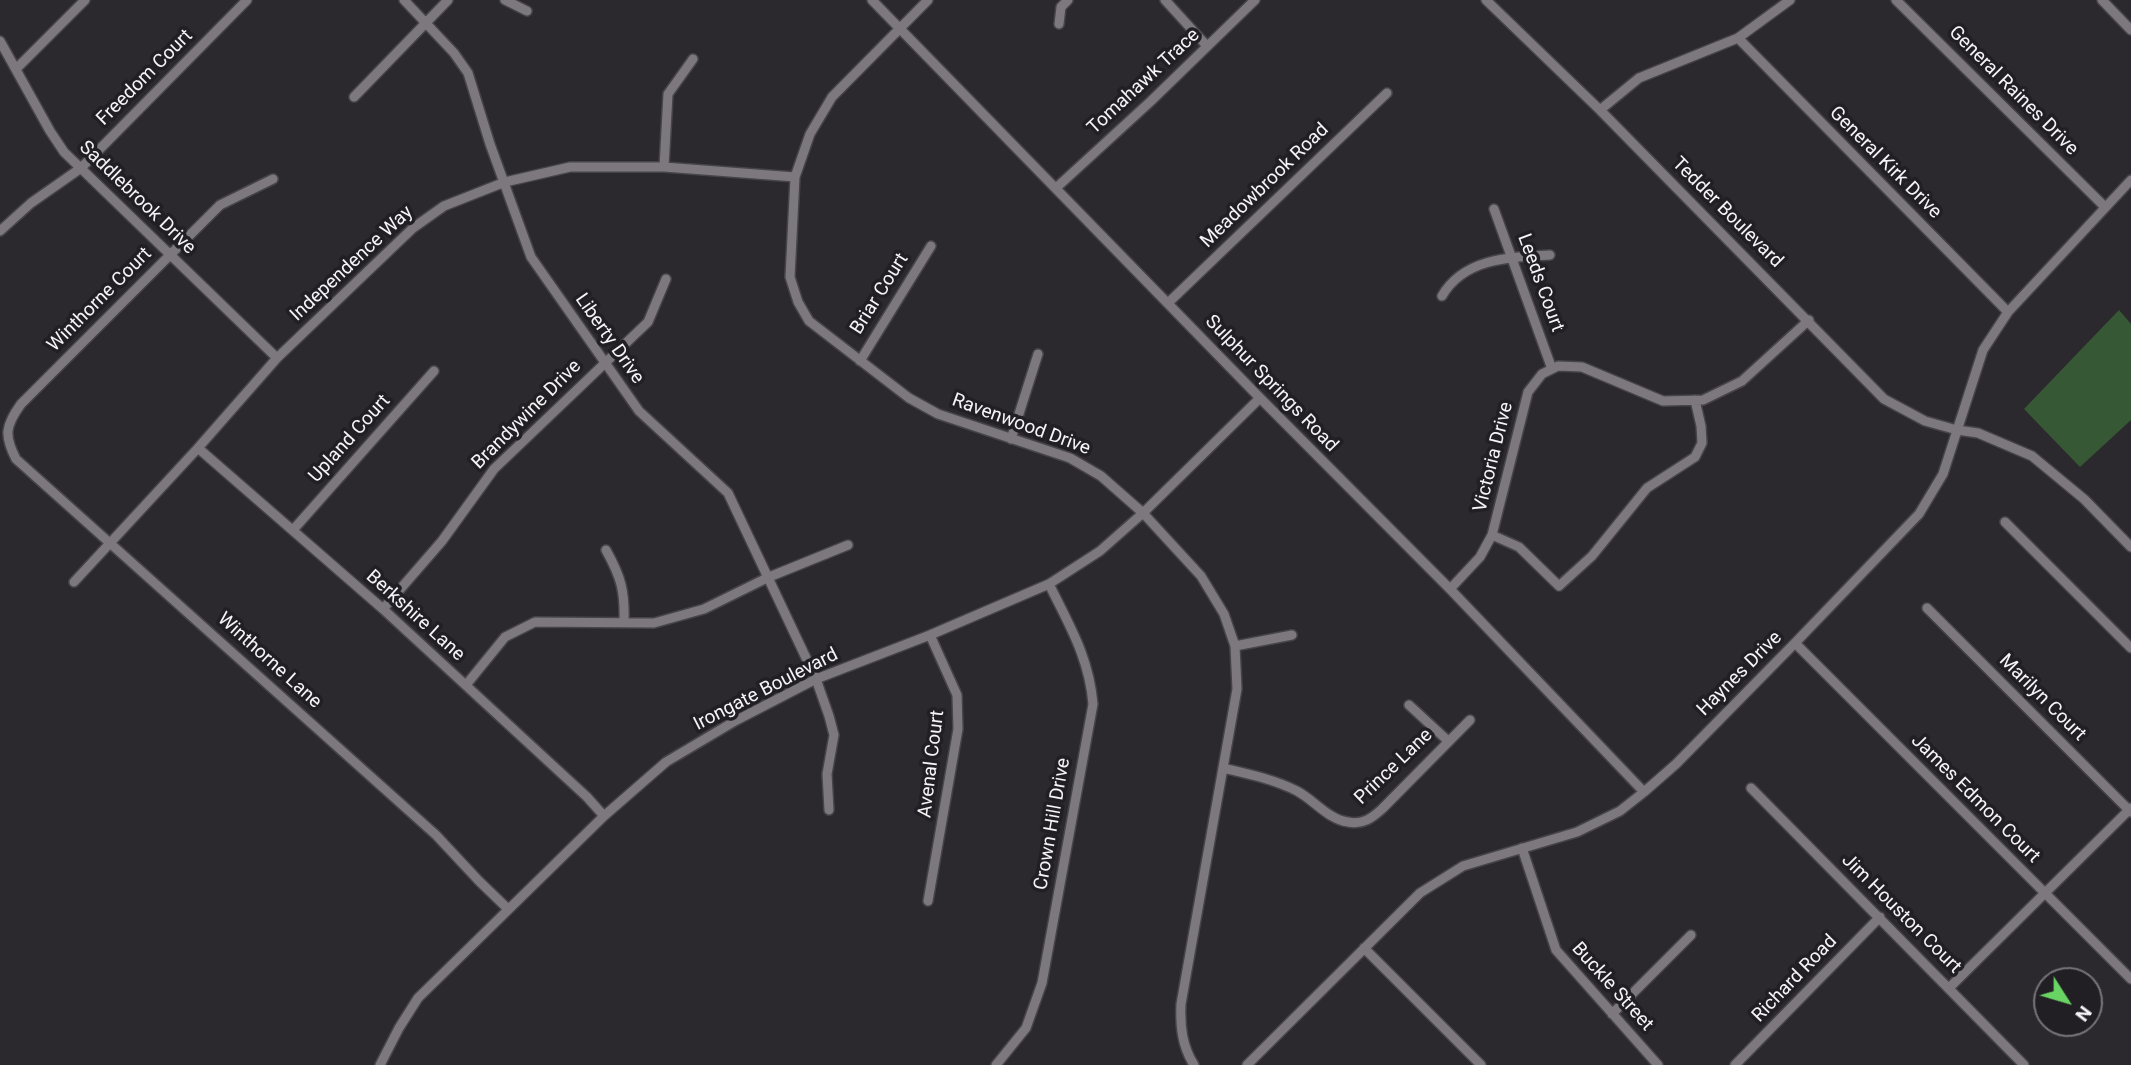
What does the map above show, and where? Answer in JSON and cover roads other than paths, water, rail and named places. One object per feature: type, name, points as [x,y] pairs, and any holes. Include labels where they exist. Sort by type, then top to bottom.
[{"type":"street","points":[[16,69],[85,0]]},
{"type":"street","name":"Freedom Court","points":[[0,231],[30,203],[81,168],[247,0]]},
{"type":"street","name":"Liberty Drive","points":[[404,0],[454,53],[468,73],[490,144],[531,257],[639,411],[728,493],[816,679],[834,735],[827,774],[829,810]]},
{"type":"street","points":[[354,97],[448,0]]},
{"type":"street","points":[[505,0],[527,11]]},
{"type":"street","name":"Sulphur Springs Road","points":[[872,0],[1450,589],[1644,792]]},
{"type":"street","name":"Ravenwood Drive","points":[[928,0],[832,97],[810,134],[795,177],[790,277],[798,302],[809,321],[909,398],[1011,439],[1070,458],[1101,476],[1143,513],[1202,576],[1224,614],[1235,646],[1237,689],[1181,1003],[1180,1023],[1184,1044],[1195,1065]]},
{"type":"street","points":[[1059,24],[1061,7],[1068,0]]},
{"type":"street","points":[[1165,0],[1207,46]]},
{"type":"street","name":"Tomahawk Trace","points":[[1056,188],[1255,0]]},
{"type":"street","points":[[1489,4],[1503,0]]},
{"type":"street","points":[[1600,110],[1639,78],[1738,38],[1790,0]]},
{"type":"street","name":"General Raines Drive","points":[[1896,0],[2105,207]]},
{"type":"street","points":[[2102,0],[2131,30]]},
{"type":"street","name":"Tedder Boulevard","points":[[1489,4],[1600,110],[1884,399],[1925,421],[1978,433],[2032,456],[2076,492],[2131,547]]},
{"type":"street","name":"General Kirk Drive","points":[[1738,38],[2008,312]]},
{"type":"street","name":"Saddlebrook Drive","points":[[0,41],[64,152],[276,358]]},
{"type":"street","points":[[664,167],[668,94],[693,59]]},
{"type":"street","name":"Meadowbrook Road","points":[[1168,303],[1387,93]]},
{"type":"street","name":"Independence Way","points":[[74,582],[276,358],[413,228],[444,206],[505,182],[570,167],[664,167],[795,177]]},
{"type":"street","name":"Winthorne Court","points":[[6,440],[10,418],[21,404],[220,205],[273,179]]},
{"type":"street","name":"Haynes Drive","points":[[1247,1065],[1420,893],[1463,866],[1577,832],[1620,811],[1676,764],[1919,514],[1943,474],[1983,350],[2008,312],[2131,180]]},
{"type":"street","name":"Leeds Court","points":[[1494,209],[1552,369]]},
{"type":"street","name":"Briar Court","points":[[860,360],[931,246]]},
{"type":"street","points":[[1441,296],[1462,272],[1513,257],[1550,254]]},
{"type":"street","name":"Brandywine Drive","points":[[383,609],[442,541],[494,469],[648,322],[666,279]]},
{"type":"street","points":[[1552,369],[1558,366],[1582,367],[1663,401],[1703,400],[1742,381],[1809,320]]},
{"type":"street","points":[[1011,439],[1038,355]]},
{"type":"street","name":"Victoria Drive","points":[[1450,589],[1480,557],[1493,535],[1528,392],[1542,374],[1552,369]]},
{"type":"street","name":"Upland Court","points":[[293,530],[434,371]]},
{"type":"street","name":"Irongate Boulevard","points":[[380,1065],[418,998],[604,816],[666,762],[735,721],[816,679],[930,635],[1049,584],[1100,551],[1143,513],[1260,398]]},
{"type":"street","points":[[1493,535],[1519,547],[1559,586],[1592,556],[1647,488],[1695,457],[1702,443],[1695,400]]},
{"type":"street","name":"Winthorne Lane","points":[[6,440],[16,459],[436,835],[508,909]]},
{"type":"street","name":"Berkshire Lane","points":[[198,447],[383,609],[587,797],[604,816]]},
{"type":"street","points":[[2005,522],[2131,648]]},
{"type":"street","points":[[466,685],[505,637],[535,621],[654,623],[704,609],[769,577],[849,545]]},
{"type":"street","points":[[607,550],[621,577],[625,603],[624,622]]},
{"type":"street","name":"Crown Hill Drive","points":[[996,1065],[1026,1028],[1042,983],[1093,705],[1086,659],[1049,584]]},
{"type":"street","name":"Marilyn Court","points":[[1927,608],[2130,810]]},
{"type":"street","name":"Avenal Court","points":[[928,901],[958,729],[957,695],[930,635]]},
{"type":"street","points":[[1235,646],[1292,635]]},
{"type":"street","name":"James Edmon Court","points":[[1795,643],[2131,979]]},
{"type":"street","points":[[1409,705],[1447,740]]},
{"type":"street","name":"Prince Lane","points":[[1223,768],[1270,779],[1298,792],[1331,816],[1345,822],[1359,823],[1371,818],[1382,808],[1447,740],[1470,720]]},
{"type":"street","name":"Jim Houston Court","points":[[1751,788],[2024,1065]]},
{"type":"street","points":[[1950,988],[2130,810]]},
{"type":"street","name":"Buckle Street","points":[[1522,848],[1556,950],[1658,1065]]},
{"type":"street","name":"Richard Road","points":[[1735,1065],[1880,917]]},
{"type":"street","points":[[1612,1014],[1690,935]]},
{"type":"street","points":[[1364,948],[1482,1065]]}]
